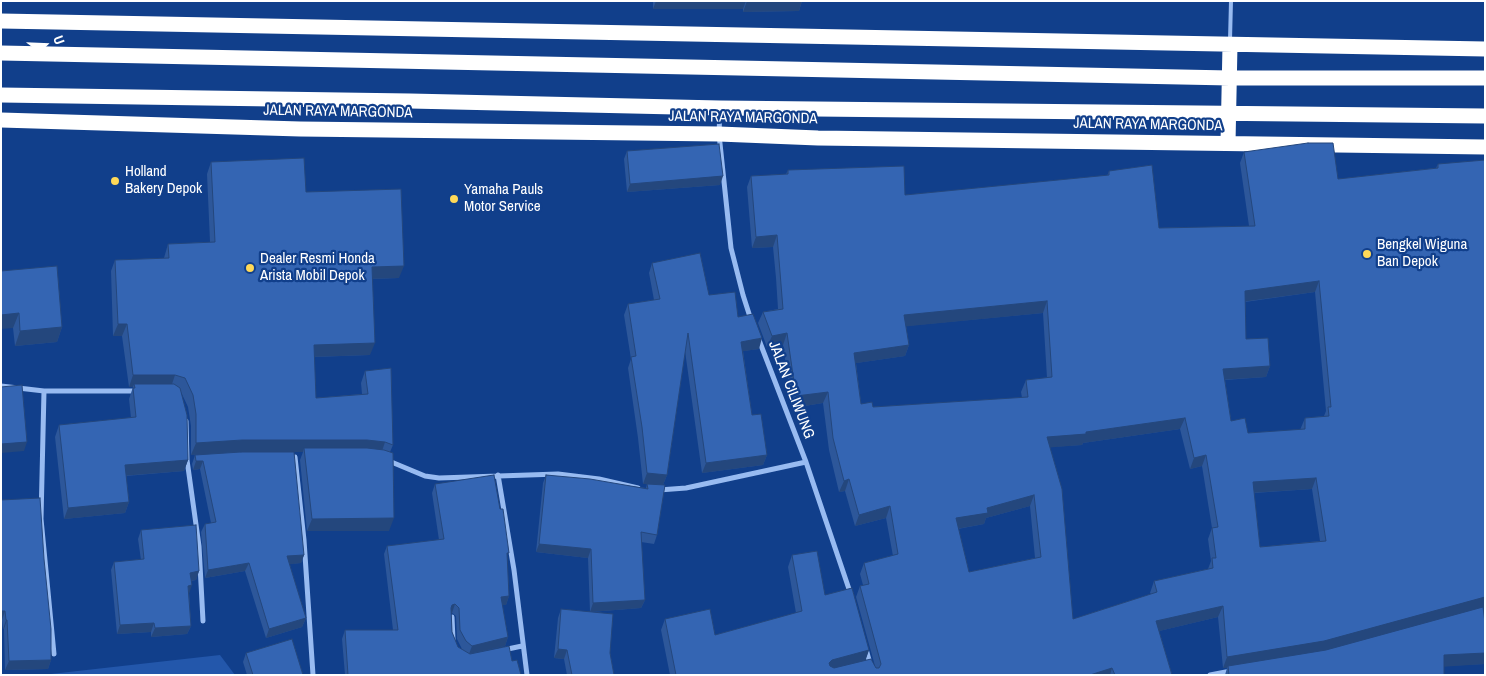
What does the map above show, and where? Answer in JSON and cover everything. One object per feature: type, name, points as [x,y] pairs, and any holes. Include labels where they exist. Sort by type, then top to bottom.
[{"type":"highway","points":[[1,21],[1485,49]]},
{"type":"highway","points":[[1228,143],[1230,45]]},
{"type":"highway","points":[[1,53],[1230,78],[1485,78]]},
{"type":"highway","name":"JALAN RAYA MARGONDA","points":[[1,95],[419,101],[720,108],[1485,116]]},
{"type":"highway","name":"JALAN RAYA MARGONDA","points":[[1,120],[300,129],[719,134],[838,138],[1485,148]]},
{"type":"street","points":[[720,108],[719,134],[731,248],[743,296],[753,323]]},
{"type":"street","name":"JALAN CILIWUNG","points":[[756,332],[806,462],[853,601]]},
{"type":"street","points":[[1,386],[44,391],[143,391]]},
{"type":"street","points":[[44,391],[42,519],[54,654]]},
{"type":"street","points":[[186,417],[187,460],[199,546],[203,621]]},
{"type":"street","points":[[288,457],[305,457]]},
{"type":"street","points":[[295,457],[304,540],[313,675]]},
{"type":"street","points":[[380,458],[425,476],[439,478],[558,474],[599,479],[641,488]]},
{"type":"street","points":[[187,460],[196,460]]},
{"type":"street","points":[[656,490],[686,488],[806,462]]},
{"type":"street","points":[[498,475],[514,570],[527,675]]},
{"type":"street","points":[[452,617],[453,640],[456,646]]},
{"type":"street","points":[[495,652],[522,646]]},
{"type":"street","points":[[865,647],[873,675]]},
{"type":"street","points":[[862,667],[870,665]]},
{"type":"street","points":[[1210,675],[1237,670]]},
{"type":"lane","points":[[1230,45],[1231,1]]},
{"type":"shaded area","points":[[220,655],[235,675],[42,675]]},
{"type":"building","points":[[1308,143],[1333,143],[1338,179],[1438,168],[1438,164],[1485,160],[1485,597],[1324,641],[1227,657],[1223,606],[1156,621],[1172,675],[1115,675],[1112,668],[1090,675],[676,675],[665,619],[710,609],[715,635],[802,611],[792,555],[817,551],[825,595],[852,588],[869,650],[832,660],[829,663],[830,666],[834,668],[871,659],[876,668],[879,668],[881,664],[860,586],[869,584],[864,563],[898,554],[890,506],[859,515],[849,479],[844,481],[833,438],[828,392],[796,396],[787,333],[772,336],[763,312],[783,309],[777,235],[756,237],[751,176],[788,174],[788,170],[904,166],[905,195],[1109,175],[1109,171],[1152,165],[1159,228],[1255,226],[1244,152]],"holes":[[[1319,281],[1331,407],[1328,407],[1329,416],[1305,418],[1305,429],[1248,433],[1245,418],[1231,421],[1223,369],[1270,366],[1268,338],[1246,339],[1245,291]],[[1047,301],[1052,377],[1026,380],[1028,397],[873,407],[872,402],[861,404],[854,353],[909,345],[904,315]],[[1185,418],[1194,458],[1206,455],[1218,527],[1212,528],[1216,558],[1212,558],[1213,568],[1154,581],[1157,592],[1073,619],[1062,489],[1047,437],[1086,434],[1086,432]],[[1316,478],[1326,541],[1260,547],[1253,482]],[[1034,495],[1041,557],[969,572],[956,518],[988,513],[987,508]]]},
{"type":"building","points":[[719,144],[723,176],[630,184],[627,151]]},
{"type":"building","points":[[304,158],[306,192],[401,189],[404,266],[372,267],[375,343],[314,345],[316,398],[368,394],[365,371],[391,368],[393,445],[367,440],[242,440],[196,443],[196,414],[193,395],[185,378],[175,375],[133,375],[127,324],[118,324],[115,260],[169,258],[168,244],[215,242],[211,162]]},
{"type":"building","points":[[700,253],[709,295],[735,292],[738,317],[753,314],[762,338],[741,342],[752,415],[761,414],[767,455],[706,463],[688,333],[667,475],[647,473],[631,357],[636,356],[628,304],[660,299],[652,263]]},
{"type":"building","points":[[57,266],[62,327],[20,331],[19,313],[1,315],[1,271]]},
{"type":"building","points":[[134,384],[174,384],[180,388],[187,415],[188,460],[125,465],[129,502],[68,508],[59,425],[136,417]]},
{"type":"building","points":[[22,385],[27,442],[1,444],[1,387]]},
{"type":"building","points":[[304,448],[367,448],[393,453],[394,518],[312,519]]},
{"type":"building","points":[[241,452],[294,452],[304,555],[287,556],[306,618],[269,629],[249,563],[208,570],[205,524],[216,522],[203,461],[196,461],[195,455]]},
{"type":"building","points":[[494,475],[500,509],[503,509],[509,553],[507,553],[509,596],[501,597],[508,637],[472,646],[466,641],[460,630],[459,608],[455,604],[451,608],[452,632],[458,647],[470,654],[509,646],[512,661],[517,660],[521,675],[348,675],[345,630],[398,630],[387,546],[444,539],[435,484]]},
{"type":"building","points":[[546,475],[590,479],[648,489],[647,484],[665,485],[657,535],[641,532],[645,600],[593,603],[591,549],[539,544]]},
{"type":"building","points":[[40,498],[51,629],[51,660],[9,661],[7,620],[5,611],[1,611],[1,500]]},
{"type":"building","points":[[196,525],[199,571],[190,573],[192,585],[188,586],[191,626],[155,628],[154,623],[120,625],[114,562],[144,559],[141,530]]},
{"type":"building","points":[[1483,607],[1485,653],[1444,655],[1444,675],[1229,675],[1228,666],[1326,650]]},
{"type":"building","points":[[561,609],[613,614],[610,653],[614,675],[572,675],[567,650],[558,649]]},
{"type":"building","points":[[292,639],[303,675],[253,675],[246,653]]},
{"type":"place","name":"Holland Bakery Depok","points":[[115,181]]},
{"type":"place","name":"Yamaha Pauls Motor Service","points":[[454,199]]},
{"type":"place","name":"Bengkel Wiguna Ban Depok","points":[[1367,254]]},
{"type":"place","name":"Dealer Resmi Honda Arista Mobil Depok","points":[[250,268]]}]
